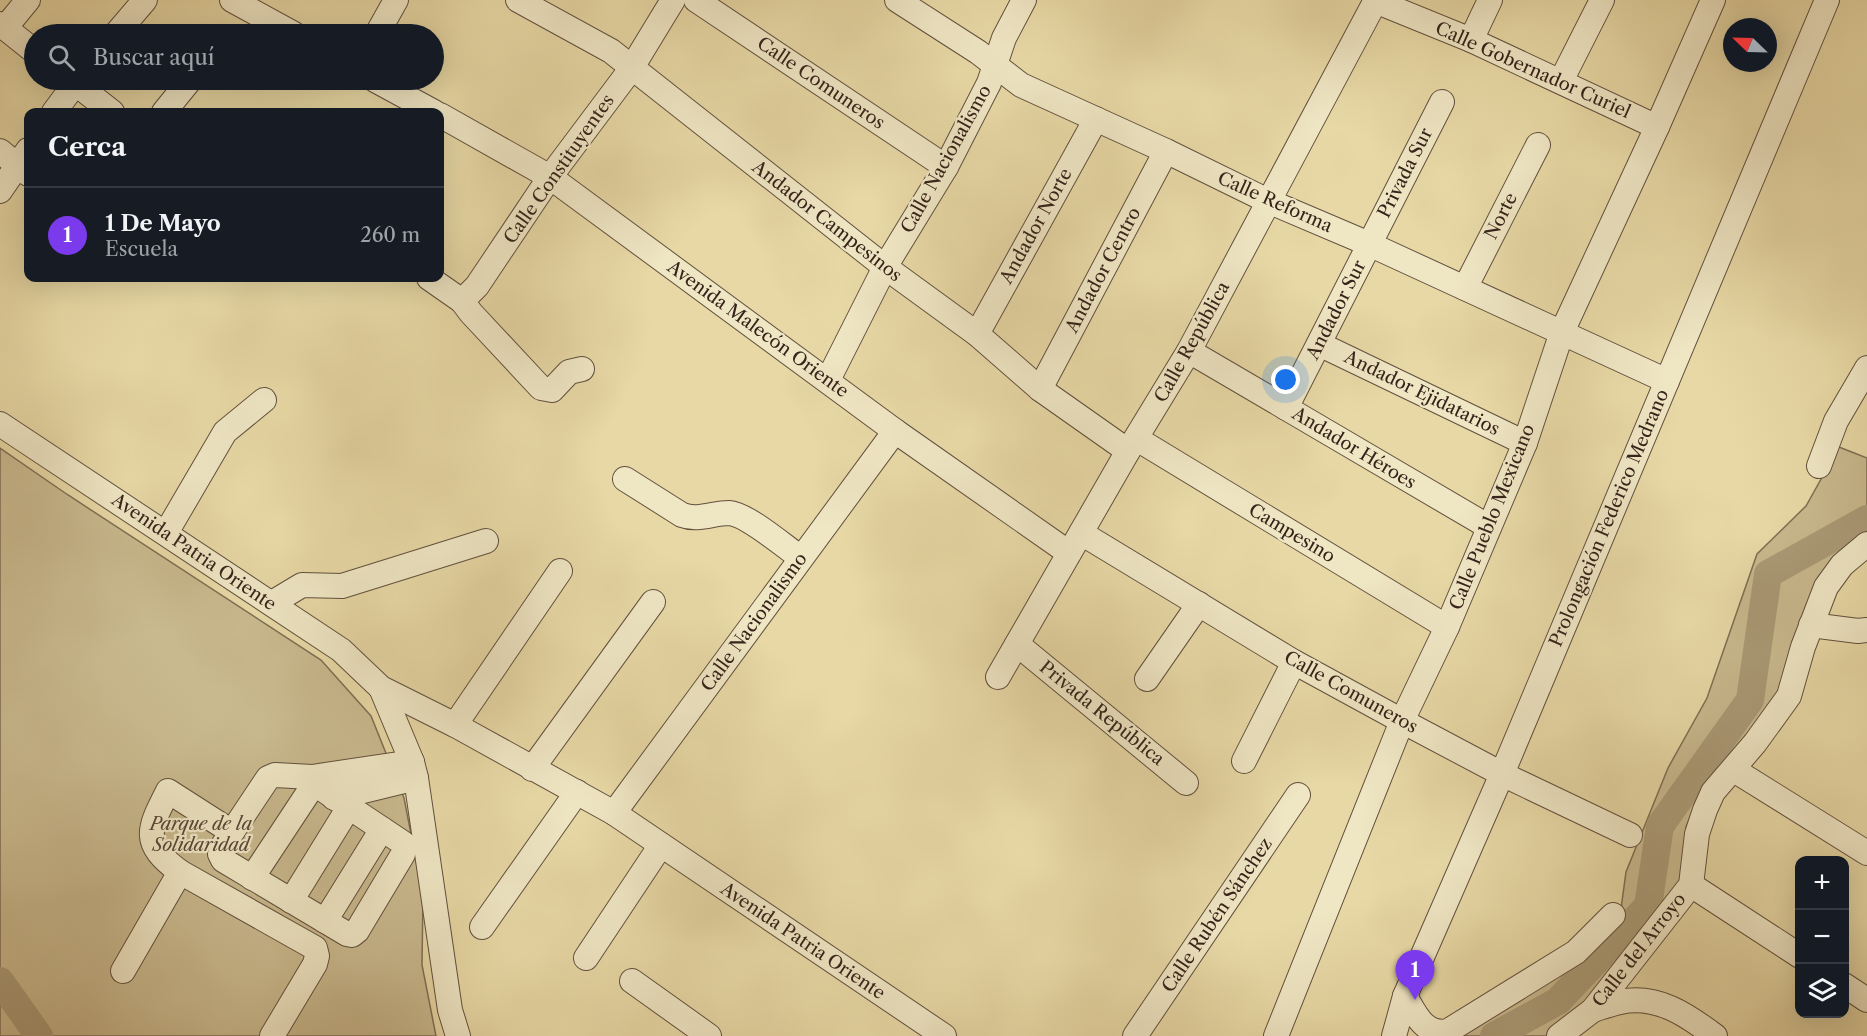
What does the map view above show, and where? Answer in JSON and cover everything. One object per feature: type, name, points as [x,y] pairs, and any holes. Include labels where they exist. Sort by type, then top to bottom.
[{"type":"street","points":[[24,43],[2,26],[28,0]]},
{"type":"street","points":[[125,24],[145,0]]},
{"type":"street","points":[[232,0],[276,24]]},
{"type":"street","points":[[383,24],[396,0]]},
{"type":"street","name":"Andador Campesinos","points":[[519,0],[611,51],[885,267],[977,334],[1040,389],[1133,445]]},
{"type":"street","name":"Calle Constituyentes","points":[[462,301],[477,286],[550,177],[631,69],[672,0]]},
{"type":"street","name":"Calle Comuneros","points":[[696,0],[945,167]]},
{"type":"street","name":"Calle Reforma","points":[[897,0],[978,52],[1021,85],[1166,151],[1268,201],[1369,244],[1666,381]]},
{"type":"street","name":"Calle Nacionalismo","points":[[828,380],[885,267],[945,167],[989,82],[1004,38],[1024,0]]},
{"type":"street","name":"Calle Gobernador Curiel","points":[[1376,0],[1471,40],[1657,127]]},
{"type":"street","name":"Calle República","points":[[998,677],[1189,351],[1376,0]]},
{"type":"street","points":[[1471,40],[1490,0]]},
{"type":"street","points":[[1561,81],[1602,0]]},
{"type":"street","name":"Calle Pueblo Mexicano","points":[[1276,1036],[1402,721],[1447,627],[1525,443],[1562,332],[1713,0]]},
{"type":"street","name":"Prolongación Federico Medrano","points":[[1393,1035],[1405,996],[1502,774],[1827,0]]},
{"type":"street","points":[[57,108],[68,90]]},
{"type":"street","points":[[85,90],[107,108]]},
{"type":"street","points":[[167,108],[182,90]]},
{"type":"street","points":[[393,90],[427,108]]},
{"type":"street","name":"Privada Sur","points":[[1369,244],[1442,102]]},
{"type":"street","name":"Avenida Malecón Oriente","points":[[444,118],[550,177],[895,431],[1075,543]]},
{"type":"street","name":"Andador Norte","points":[[977,334],[1096,119]]},
{"type":"street","name":"Norte","points":[[1465,288],[1538,145]]},
{"type":"street","name":"Andador Centro","points":[[1040,389],[1166,151]]},
{"type":"street","points":[[0,191],[19,160]]},
{"type":"street","name":"Andador Sur","points":[[1286,408],[1369,244]]},
{"type":"street","points":[[435,282],[462,301],[541,388],[552,390],[569,372],[582,369]]},
{"type":"street","name":"Andador Ejidatarios","points":[[1319,344],[1525,443]]},
{"type":"street","name":"Andador Héroes","points":[[1189,351],[1489,527]]},
{"type":"street","points":[[1819,466],[1836,421],[1867,368]]},
{"type":"street","points":[[165,532],[225,432],[264,400]]},
{"type":"street","name":"Avenida Patria Oriente","points":[[0,424],[341,650],[381,688],[455,725],[614,813],[944,1036]]},
{"type":"street","name":"Calle Nacionalismo","points":[[614,813],[895,431]]},
{"type":"street","name":"Campesino","points":[[1133,445],[1447,627]]},
{"type":"street","points":[[625,479],[682,515],[691,518],[730,513],[737,516],[750,522],[801,558]]},
{"type":"street","points":[[272,603],[302,585],[342,586],[486,541]]},
{"type":"street","name":"Calle Comuneros","points":[[1075,543],[1199,604],[1294,662],[1502,774],[1630,835]]},
{"type":"street","name":"Calle del Arroyo","points":[[1559,1036],[1593,1010],[1690,885],[1697,834],[1713,792],[1734,770],[1773,721],[1789,696],[1803,646],[1826,587],[1850,558],[1867,544]]},
{"type":"street","points":[[455,725],[560,571]]},
{"type":"street","points":[[531,769],[653,602]]},
{"type":"street","points":[[1147,679],[1199,604]]},
{"type":"street","points":[[1811,625],[1867,630]]},
{"type":"street","name":"Privada República","points":[[1017,644],[1186,783]]},
{"type":"street","points":[[1244,760],[1294,662]]},
{"type":"street","name":"Avenida Patria Oriente","points":[[381,688],[414,770],[450,1010],[458,1036]]},
{"type":"street","points":[[309,781],[403,843],[403,854],[357,931],[352,935],[252,878],[223,860],[220,854],[268,778],[275,775],[309,781],[362,781],[414,770]]},
{"type":"street","points":[[1734,770],[1867,853]]},
{"type":"street","points":[[252,878],[309,781]]},
{"type":"street","points":[[291,901],[341,802],[362,781]]},
{"type":"street","points":[[232,832],[168,791],[155,817],[152,830],[153,843],[162,859],[180,872],[315,948],[317,956],[315,964],[272,1036]]},
{"type":"street","points":[[482,927],[577,792]]},
{"type":"street","name":"Calle Rubén Sánchez","points":[[1135,1036],[1298,795]]},
{"type":"street","points":[[325,921],[382,829]]},
{"type":"street","points":[[586,958],[661,845]]},
{"type":"street","points":[[123,971],[180,872]]},
{"type":"street","points":[[1690,885],[1795,953]]},
{"type":"street","points":[[1405,996],[1427,1028],[1440,1033],[1448,1031],[1576,952],[1613,915]]},
{"type":"street","points":[[632,981],[709,1036]]},
{"type":"street","points":[[1849,988],[1867,1000]]},
{"type":"street","points":[[1593,1010],[1621,1002],[1641,1000],[1659,1003],[1688,1016],[1715,1036]]},
{"type":"green space","points":[[1839,447],[1867,458],[1867,531],[1843,550],[1773,709],[1740,749],[1706,781],[1686,827],[1682,881],[1585,1008],[1549,1036],[1458,1036],[1620,916],[1626,872],[1668,768],[1707,698],[1757,554],[1806,506]]},
{"type":"green space","name":"Parque de la Solidaridad","points":[[0,448],[321,660],[371,716],[404,798],[423,896],[422,965],[436,1036],[0,1036]]},
{"type":"waterway","points":[[1494,1036],[1558,1001],[1648,906],[1660,826],[1750,700],[1768,574],[1867,519]]},
{"type":"waterway","points":[[0,981],[39,1036]]},
{"type":"place","name":"1 De Mayo","points":[[1415,1000]]}]
